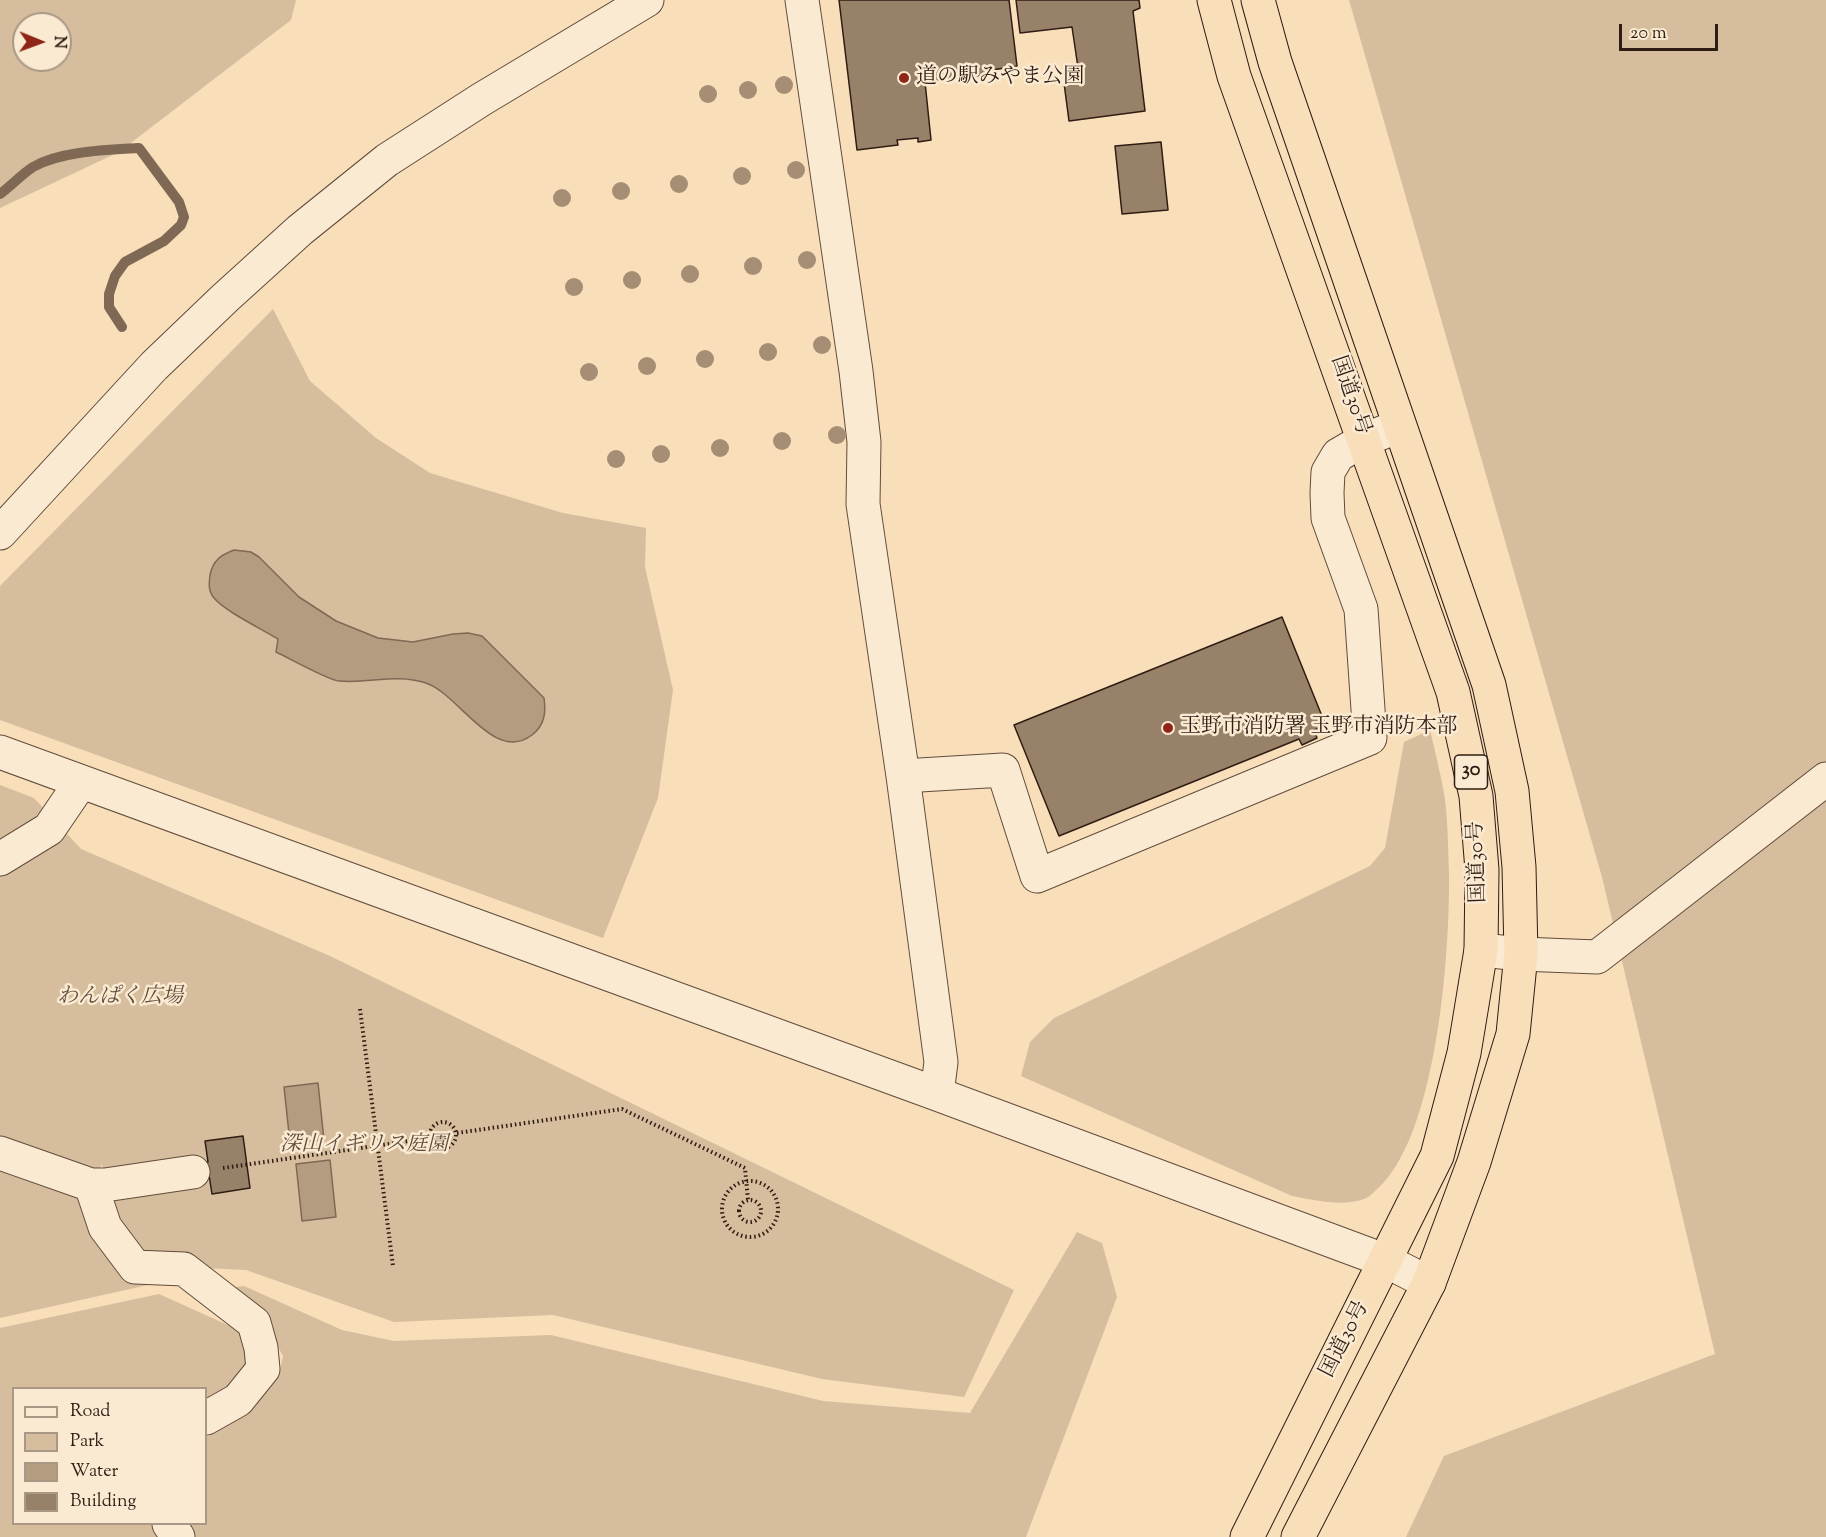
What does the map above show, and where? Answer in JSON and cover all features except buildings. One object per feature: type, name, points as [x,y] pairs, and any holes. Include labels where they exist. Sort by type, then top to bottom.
[{"type":"highway","name":"国道30号","points":[[1214,0],[1234,76],[1453,692],[1476,796],[1482,870],[1481,950],[1464,1053],[1437,1156],[1247,1537]]},
{"type":"highway","name":"国道30号","points":[[1258,0],[1275,62],[1489,685],[1512,791],[1519,867],[1521,954],[1513,1034],[1474,1162],[1429,1283],[1298,1537]]},
{"type":"street","points":[[0,534],[154,366],[300,230],[387,160],[482,99],[647,0]]},
{"type":"street","points":[[802,0],[856,371],[864,442],[863,504],[903,776],[941,1062],[937,1094]]},
{"type":"street","points":[[903,776],[1003,770],[1037,876],[1370,738],[1361,609],[1328,518],[1328,472],[1338,455],[1364,440],[1399,426]]},
{"type":"street","points":[[0,752],[937,1094],[1386,1261],[1429,1283]]},
{"type":"street","points":[[1481,950],[1597,957],[1826,779]]},
{"type":"street","points":[[0,859],[49,830],[81,782]]},
{"type":"street","points":[[0,1153],[91,1185],[193,1172]]},
{"type":"street","points":[[91,1185],[105,1227],[135,1267],[184,1269],[254,1323],[261,1348],[263,1369],[237,1400],[207,1417]]},
{"type":"path","points":[[360,1009],[393,1266]]},
{"type":"path","points":[[457,1133],[622,1109],[745,1168],[748,1200]]},
{"type":"path","points":[[441,1122],[452,1125],[457,1133],[457,1138],[452,1145],[443,1148],[435,1146],[430,1138],[431,1129],[441,1122]]},
{"type":"path","points":[[193,1172],[430,1138]]},
{"type":"path","points":[[746,1181],[765,1185],[773,1192],[779,1210],[772,1228],[755,1238],[737,1235],[730,1230],[722,1214],[722,1205],[730,1189],[746,1181]]},
{"type":"path","points":[[748,1200],[754,1201],[760,1209],[758,1218],[751,1221],[744,1220],[739,1210],[748,1200]]},
{"type":"green space","points":[[0,0],[296,0],[291,20],[119,152],[0,208]]},
{"type":"green space","points":[[1349,0],[1826,0],[1826,1537],[1406,1537],[1444,1456],[1715,1354],[1602,877]]},
{"type":"green space","points":[[273,309],[310,381],[376,438],[430,473],[563,513],[646,528],[645,567],[673,690],[658,798],[603,938],[0,720],[0,586]]},
{"type":"green space","points":[[1430,730],[1444,793],[1449,874],[1447,949],[1436,1043],[1426,1089],[1413,1131],[1396,1166],[1371,1195],[1364,1199],[1346,1202],[1328,1202],[1292,1196],[1021,1076],[1030,1042],[1054,1018],[1370,866],[1385,848],[1404,742]]},
{"type":"green space","name":"深山イギリス庭園","points":[[0,785],[34,798],[81,849],[330,956],[1014,1290],[964,1397],[822,1379],[553,1315],[394,1322],[246,1270],[204,1268],[146,1259],[111,1210],[102,1164],[86,1201],[157,1283],[0,1318]]},
{"type":"green space","points":[[1077,1232],[1102,1243],[1117,1297],[1026,1537],[0,1537],[0,1328],[159,1294],[241,1331],[262,1391],[280,1371],[283,1356],[274,1340],[228,1288],[244,1286],[342,1330],[394,1341],[551,1335],[823,1401],[970,1413]]},
{"type":"water","points":[[234,550],[251,552],[259,557],[299,597],[336,621],[378,638],[413,642],[453,634],[468,633],[482,636],[544,698],[545,713],[540,727],[532,735],[518,742],[504,741],[490,734],[451,700],[426,683],[404,679],[350,682],[334,680],[276,652],[278,639],[227,609],[211,593],[209,581],[213,565],[221,556]]},
{"type":"water","points":[[318,1083],[324,1140],[290,1143],[284,1087]]},
{"type":"water","points":[[330,1160],[336,1217],[302,1221],[296,1164]]},
{"type":"waterway","points":[[0,194],[33,167],[44,162],[70,154],[139,148],[179,202],[184,217],[181,225],[164,241],[125,262],[115,276],[109,294],[109,307],[122,327]]},
{"type":"place","name":"道の駅みやま公園","points":[[904,78]]},
{"type":"place","name":"玉野市消防署 玉野市消防本部","points":[[1168,728]]},
{"type":"park label","name":"わんぱく広場","points":[[120,998]]}]
